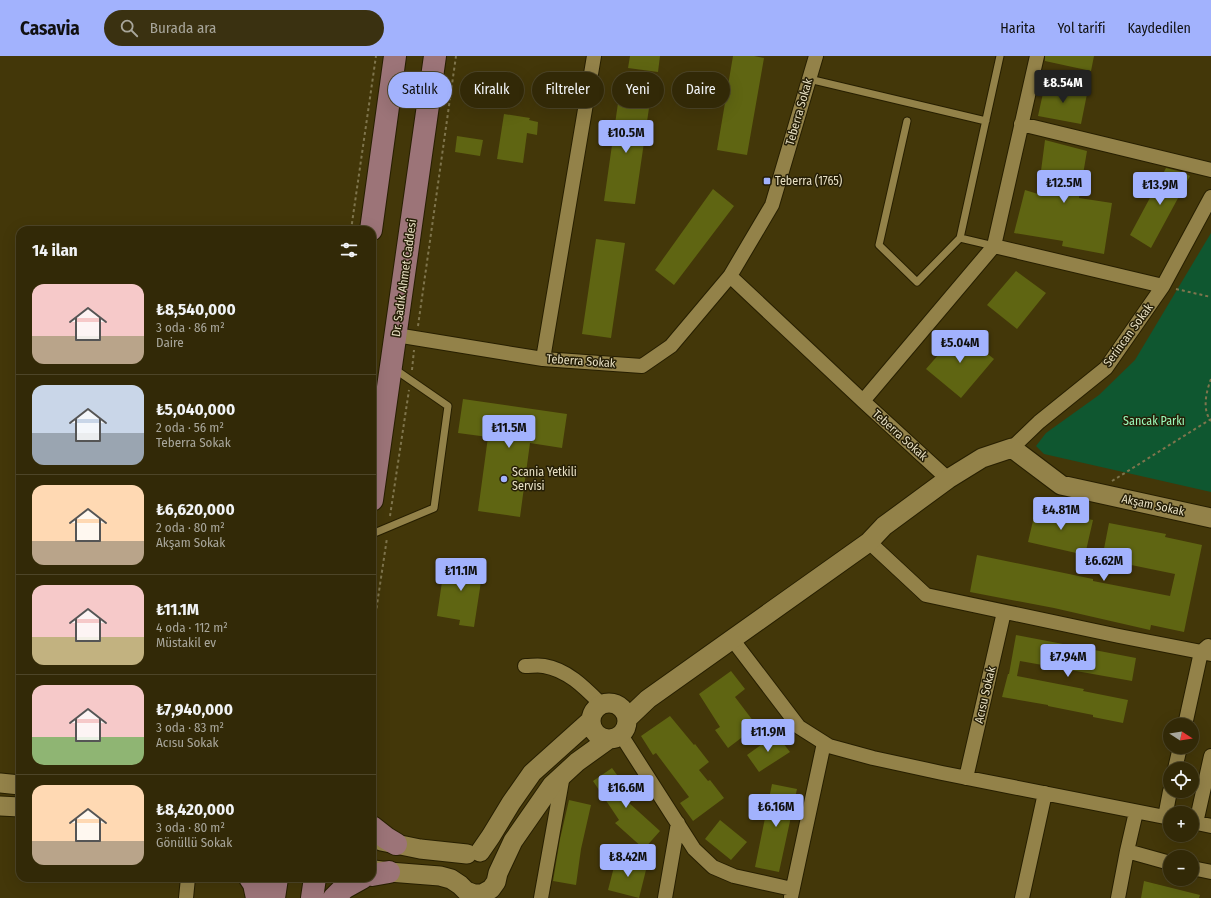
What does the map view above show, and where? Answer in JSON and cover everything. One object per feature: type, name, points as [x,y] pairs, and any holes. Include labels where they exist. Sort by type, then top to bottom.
[{"type":"main road","points":[[372,226],[395,56]]},
{"type":"main road","name":"Dr. Sadık Ahmet Caddesi","points":[[376,472],[435,56]]},
{"type":"main road","points":[[376,830],[396,844]]},
{"type":"main road","points":[[253,882],[257,898]]},
{"type":"main road","points":[[274,898],[276,882]]},
{"type":"main road","points":[[312,898],[314,882]]},
{"type":"main road","points":[[334,898],[344,888],[355,882]]},
{"type":"street","points":[[543,359],[594,56]]},
{"type":"street","name":"Teberra Sokak","points":[[396,335],[543,359],[642,366],[671,346],[730,276],[772,205],[816,56]]},
{"type":"street","points":[[863,402],[994,246],[1037,56]]},
{"type":"street","points":[[1021,124],[1211,170]]},
{"type":"street","name":"Serincan Sokak","points":[[1012,448],[1039,422],[1106,368],[1163,286],[1211,196]]},
{"type":"street","points":[[994,246],[1163,286]]},
{"type":"street","name":"Teberra Sokak","points":[[730,276],[863,402],[948,479]]},
{"type":"street","points":[[460,885],[457,876],[457,868],[461,860],[473,853],[491,836],[511,803],[532,773],[648,699],[732,640],[869,542],[884,526],[948,479],[982,458],[1012,448]]},
{"type":"street","name":"Akşam Sokak","points":[[1012,448],[1061,485],[1211,518]]},
{"type":"street","points":[[869,542],[926,595],[1004,612],[1208,650],[1187,718]]},
{"type":"street","name":"Acısu Sokak","points":[[966,778],[1004,612]]},
{"type":"street","points":[[732,640],[799,727],[829,746],[872,758],[1163,817]]},
{"type":"street","points":[[525,666],[544,666],[558,670],[580,684],[612,721],[694,849],[713,867],[734,876],[791,893],[824,743]]},
{"type":"street","points":[[378,872],[440,876],[451,879],[474,894],[483,896],[496,882],[498,873],[513,841],[552,785],[577,762],[612,721]]},
{"type":"street","points":[[1198,806],[1211,756]]},
{"type":"street","points":[[541,898],[563,775]]},
{"type":"street","points":[[0,783],[16,785]]},
{"type":"street","points":[[1022,898],[1045,793]]},
{"type":"street","points":[[0,806],[16,807]]},
{"type":"street","points":[[1118,898],[1136,812]]},
{"type":"street","points":[[665,898],[678,823]]},
{"type":"street","points":[[1199,823],[1211,826]]},
{"type":"street","points":[[376,840],[420,848],[487,854],[497,865],[498,873]]},
{"type":"street","points":[[1127,851],[1163,861]]},
{"type":"street","points":[[1199,869],[1211,872]]},
{"type":"street","points":[[186,898],[188,882]]},
{"type":"lane","points":[[907,121],[879,245],[917,282],[960,238],[1000,56]]},
{"type":"lane","points":[[808,79],[986,121]]},
{"type":"lane","points":[[960,238],[994,246]]},
{"type":"lane","points":[[376,532],[434,508],[448,406],[391,366]]},
{"type":"path","points":[[352,226],[376,56]]},
{"type":"path","points":[[1163,286],[1211,297]]},
{"type":"path","points":[[1094,492],[1211,420],[1205,406],[1211,379]]},
{"type":"green space","name":"Sancak Parkı","points":[[1211,233],[1211,492],[1044,454],[1036,446],[1046,433],[1099,395],[1135,360]]},
{"type":"building","points":[[630,56],[660,56],[658,72],[628,68]]},
{"type":"building","points":[[733,56],[754,56],[764,58],[747,155],[717,150],[724,108],[730,108],[730,74]]},
{"type":"building","points":[[1045,56],[1094,56],[1091,71],[1045,61]]},
{"type":"building","points":[[1045,84],[1087,94],[1081,124],[1038,116]]},
{"type":"building","points":[[617,108],[649,108],[635,204],[604,201]]},
{"type":"building","points":[[504,114],[530,118],[529,120],[538,122],[537,135],[527,133],[523,163],[497,159]]},
{"type":"building","points":[[457,136],[483,140],[480,156],[455,152]]},
{"type":"building","points":[[1045,140],[1087,151],[1079,198],[1112,203],[1104,254],[1062,246],[1063,241],[1014,233],[1025,190],[1038,194]]},
{"type":"building","points":[[1166,168],[1182,172],[1190,176],[1151,248],[1130,235]]},
{"type":"building","points":[[713,189],[734,206],[674,285],[655,270]]},
{"type":"building","points":[[596,239],[625,243],[611,338],[582,334]]},
{"type":"building","points":[[1016,271],[1046,293],[1017,329],[987,305]]},
{"type":"building","points":[[959,331],[994,359],[961,398],[926,369]]},
{"type":"building","name":"Scania Yetkili Servisi","points":[[463,399],[567,414],[562,448],[530,443],[520,517],[478,511],[488,437],[458,433]]},
{"type":"building","points":[[1036,508],[1093,520],[1085,555],[1028,542]]},
{"type":"building","points":[[1109,523],[1166,534],[1165,537],[1202,545],[1184,632],[1151,625],[1150,630],[1054,608],[970,592],[977,555],[1093,579],[1093,581],[1170,596],[1175,574],[1102,559]]},
{"type":"building","points":[[468,560],[484,562],[474,627],[459,625],[460,620],[437,616],[445,561],[468,565]]},
{"type":"building","points":[[1016,635],[1136,658],[1132,681],[1020,661],[1017,676],[1084,689],[1083,691],[1128,700],[1123,723],[1048,705],[1002,697],[1009,674]]},
{"type":"building","points":[[731,671],[745,689],[735,697],[757,726],[728,748],[715,730],[720,727],[699,694]]},
{"type":"building","points":[[670,716],[709,762],[699,770],[708,781],[710,780],[724,798],[693,821],[680,803],[689,797],[656,753],[653,755],[641,736]]},
{"type":"building","points":[[776,734],[790,752],[759,772],[747,755]]},
{"type":"building","points":[[612,768],[633,797],[628,802],[660,831],[644,849],[615,823],[619,820],[593,781]]},
{"type":"building","points":[[772,784],[797,789],[779,872],[755,867]]},
{"type":"building","points":[[569,800],[591,805],[581,849],[576,885],[553,881],[560,839]]},
{"type":"building","points":[[720,820],[747,842],[731,860],[705,839]]},
{"type":"building","points":[[616,859],[647,866],[639,898],[608,890]]},
{"type":"building","points":[[1144,881],[1200,895],[1199,898],[1141,898]]},
{"type":"place","name":"Teberra (1765)","points":[[767,181]]},
{"type":"place","name":"Scania Yetkili Servisi","points":[[504,479]]}]
